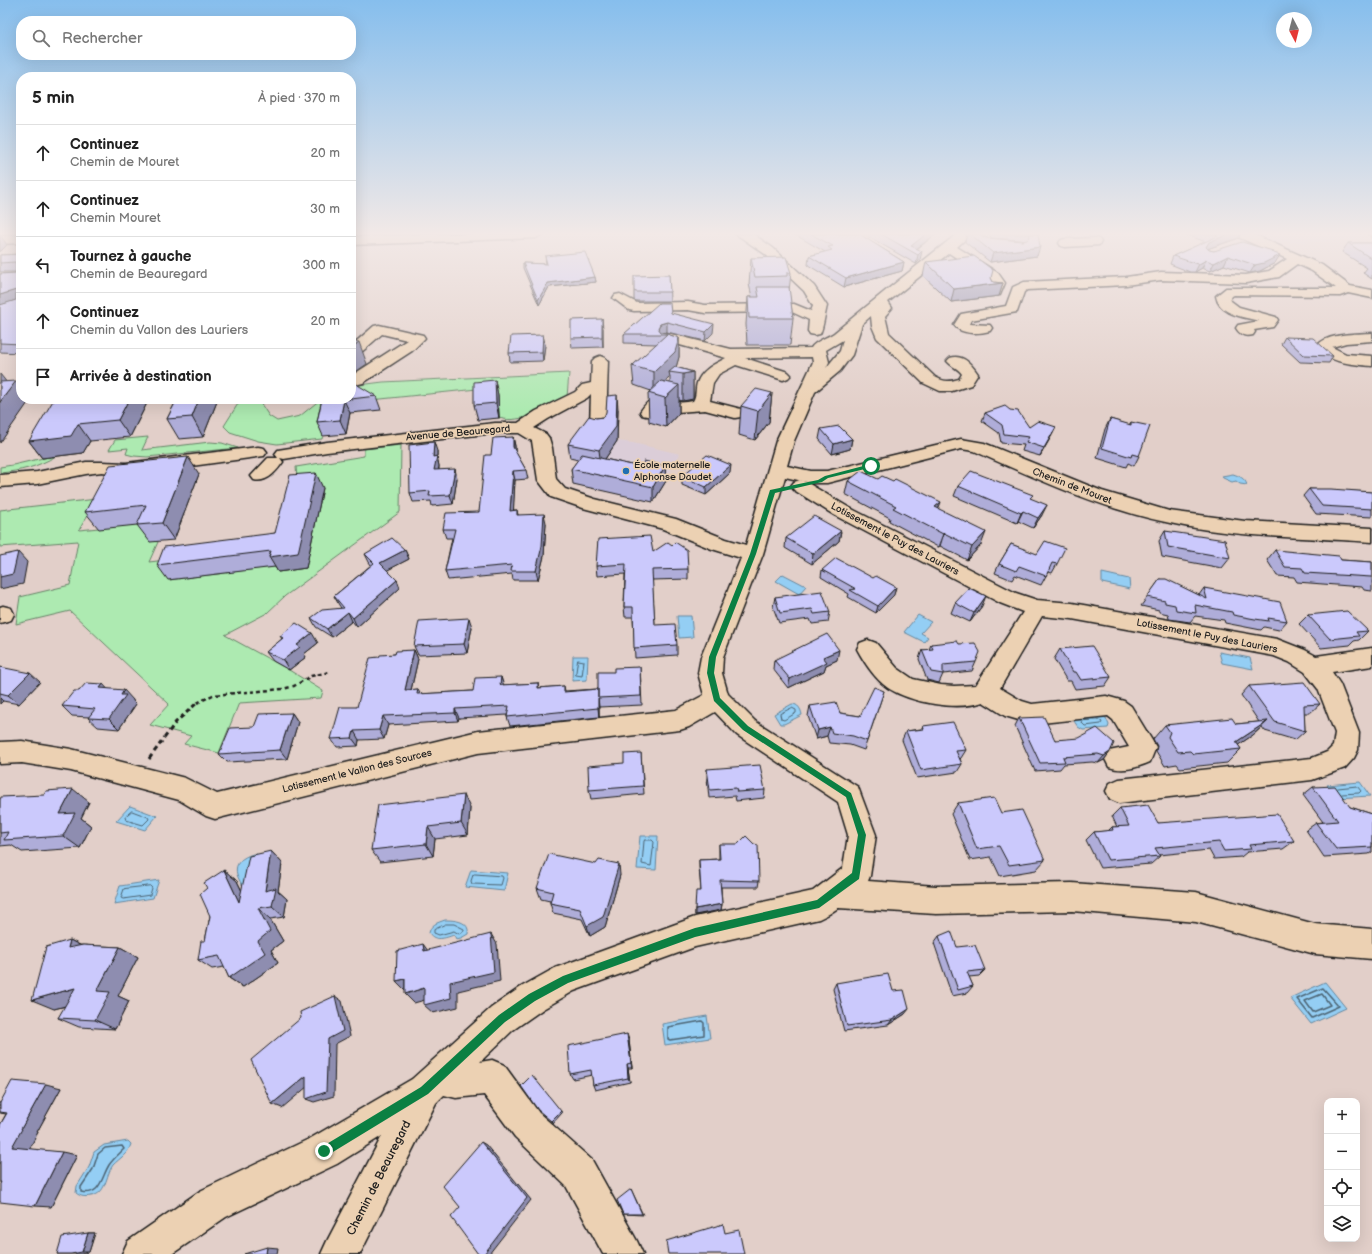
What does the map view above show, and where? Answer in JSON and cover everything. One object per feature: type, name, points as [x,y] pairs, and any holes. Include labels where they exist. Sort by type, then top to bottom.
[{"type":"street","points":[[812,293],[820,306],[816,318],[815,332],[833,341]]},
{"type":"street","points":[[648,412],[657,402],[677,407],[700,406],[704,396],[705,383],[713,371],[733,357],[819,352],[818,348],[833,341],[891,293]]},
{"type":"street","points":[[985,328],[964,328],[961,325],[966,317],[1012,309],[1017,293]]},
{"type":"street","points":[[1229,293],[1223,296],[1224,303],[1234,310],[1271,320],[1268,324],[1243,328],[1248,332]]},
{"type":"street","points":[[620,298],[634,307],[688,306],[705,309],[794,308],[816,318]]},
{"type":"street","points":[[879,302],[883,304],[885,308],[878,315],[882,335],[929,380],[940,386],[952,386],[965,382],[970,374],[965,366],[955,361]]},
{"type":"street","name":"Chemin de Beauregard","points":[[810,390],[836,368],[847,352],[856,321]]},
{"type":"street","points":[[356,350],[379,329],[418,338],[407,348],[356,380]]},
{"type":"street","points":[[667,337],[733,357],[782,375]]},
{"type":"street","points":[[1372,337],[1335,341],[1327,343],[1324,346],[1328,352],[1337,356],[1372,361]]},
{"type":"street","name":"Chemin de Beauregard","points":[[340,1254],[431,1084],[502,1019],[532,998],[566,979],[695,932],[819,904],[856,876],[862,835],[849,795],[746,728],[717,699],[710,673],[712,657],[753,554],[772,492],[785,441],[810,390],[821,362],[819,352]]},
{"type":"street","points":[[594,361],[594,388],[598,426]]},
{"type":"street","points":[[522,428],[542,415],[594,388]]},
{"type":"street","points":[[700,403],[735,413]]},
{"type":"street","name":"Avenue de Beauregard","points":[[2,481],[37,478],[86,468],[102,467],[126,469],[219,457],[268,456],[327,447],[495,428],[522,428],[540,438],[543,448],[547,480],[558,492],[590,504],[669,524],[719,544],[753,554]]},
{"type":"street","name":"Chemin de Mouret","points":[[826,477],[961,444],[978,447],[1095,496],[1169,517],[1251,527],[1372,535]]},
{"type":"street","points":[[778,470],[812,477],[826,477]]},
{"type":"street","points":[[772,492],[820,481],[826,477]]},
{"type":"street","name":"Lotissement le Puy des Lauriers","points":[[800,486],[841,511],[1008,598],[1036,608],[1072,611],[1246,642],[1277,648],[1298,656],[1313,666],[1328,684],[1347,733],[1345,750],[1336,760],[1312,769],[1118,791]]},
{"type":"street","points":[[868,649],[896,681],[911,688],[953,697],[968,697],[986,691],[1036,608]]},
{"type":"street","points":[[1313,666],[1372,657]]},
{"type":"street","points":[[986,691],[1014,710],[1022,713],[1032,714],[1106,706],[1115,708],[1122,712],[1143,747],[1141,754],[1134,757],[1118,759]]},
{"type":"street","name":"Lotissement le Vallon des Sources","points":[[0,753],[22,752],[70,760],[185,790],[215,807],[478,742],[680,720],[717,699]]},
{"type":"street","points":[[833,893],[936,900],[1072,896],[1196,907],[1315,939],[1372,944]]},
{"type":"street","points":[[141,1254],[172,1230],[213,1204],[324,1151],[431,1084],[492,1077],[527,1125],[580,1173],[624,1254]]},
{"type":"path","points":[[135,777],[176,722],[199,701],[213,695],[282,689],[294,686],[311,676],[330,672]]},
{"type":"shaded area","name":"École maternelle Alphonse Daudet","points":[[585,437],[633,443],[680,454],[653,502],[573,484],[588,462],[570,458]]},
{"type":"green space","points":[[569,373],[567,397],[534,414],[508,420],[499,418],[498,395],[477,389],[356,402],[356,385],[383,382]]},
{"type":"green space","points":[[238,404],[261,404],[269,416],[277,421],[300,416],[315,404],[347,404],[328,412],[322,439],[277,444],[258,441],[230,432],[224,426]]},
{"type":"green space","points":[[148,437],[142,450],[210,442],[222,443],[238,448],[147,457],[126,454],[128,448],[109,450],[115,440]]},
{"type":"green space","points":[[401,445],[400,512],[285,596],[267,613],[225,635],[289,670],[323,691],[321,698],[239,703],[219,753],[184,744],[191,736],[150,725],[169,704],[70,611],[16,624],[20,597],[70,585],[78,541],[0,547],[0,510],[97,499],[79,530],[158,522],[158,542],[149,562],[166,560],[169,580],[279,566],[298,490],[296,467],[364,456],[364,449]]},
{"type":"green space","points":[[56,456],[29,468],[0,473],[0,467]]},
{"type":"water","points":[[1233,474],[1243,479],[1247,485],[1240,484],[1236,481],[1232,482],[1223,478],[1222,476]]},
{"type":"water","points":[[1102,573],[1129,579],[1130,589],[1102,583]]},
{"type":"water","points":[[783,574],[806,586],[799,594],[776,581]]},
{"type":"water","points":[[918,615],[931,622],[921,633],[928,637],[924,642],[904,632]]},
{"type":"water","points":[[677,616],[691,616],[693,637],[679,638]]},
{"type":"water","points":[[1219,652],[1250,658],[1253,669],[1222,663]]},
{"type":"water","points":[[573,656],[588,656],[587,680],[572,681]]},
{"type":"water","points":[[792,704],[799,707],[802,715],[784,724],[780,724],[774,714]]},
{"type":"water","points":[[1101,715],[1106,718],[1109,725],[1108,728],[1083,730],[1078,727],[1074,721],[1076,720],[1076,717]]},
{"type":"water","points":[[1360,782],[1370,796],[1337,798],[1327,785]]},
{"type":"water","points":[[130,806],[157,816],[145,830],[116,821]]},
{"type":"water","points":[[640,836],[658,836],[656,870],[637,869]]},
{"type":"water","points":[[253,854],[257,854],[246,890],[239,879],[236,869],[241,860]]},
{"type":"water","points":[[471,870],[508,873],[504,891],[465,887]]},
{"type":"water","points":[[159,880],[153,898],[114,904],[120,886]]},
{"type":"water","points":[[445,920],[461,922],[467,926],[468,934],[456,939],[454,935],[440,938],[434,938],[431,936],[429,933],[431,928],[435,924]]},
{"type":"water","points":[[1325,982],[1346,1008],[1311,1024],[1290,998]]},
{"type":"water","points":[[707,1016],[710,1038],[665,1045],[662,1024]]},
{"type":"water","points":[[128,1141],[131,1144],[130,1147],[110,1169],[105,1184],[100,1192],[96,1195],[87,1197],[76,1193],[77,1186],[89,1167],[94,1152],[104,1145]]},
{"type":"building","points":[[535,293],[542,293],[538,300]]},
{"type":"building","points":[[758,293],[790,293],[793,318],[749,318],[748,297],[759,297]]},
{"type":"building","points":[[16,300],[16,344],[0,343],[0,305]]},
{"type":"building","points":[[659,303],[670,303],[671,313],[714,324],[706,332],[667,322],[660,324],[658,328],[661,332],[670,334],[624,334]]},
{"type":"building","points":[[602,319],[602,337],[571,338],[571,320]]},
{"type":"building","points":[[667,334],[679,338],[675,352],[654,372],[632,366]]},
{"type":"building","points":[[543,335],[542,352],[509,353],[511,336]]},
{"type":"building","points":[[1285,337],[1313,338],[1333,356],[1304,355]]},
{"type":"building","points":[[675,367],[693,372],[683,374],[669,372]]},
{"type":"building","points":[[495,380],[496,403],[474,405],[474,382]]},
{"type":"building","points":[[16,381],[0,402],[0,382]]},
{"type":"building","points":[[661,381],[679,385],[665,398],[648,393]]},
{"type":"building","points":[[356,384],[376,396],[356,398]]},
{"type":"building","points":[[756,389],[772,393],[758,411],[741,406]]},
{"type":"building","points":[[617,395],[616,427],[599,450],[568,444],[589,416],[596,418],[604,417],[606,412],[607,396]]},
{"type":"building","points":[[51,404],[126,404],[118,420],[78,424],[71,436],[29,441]]},
{"type":"building","points":[[174,404],[197,404],[192,417],[167,419]]},
{"type":"building","points":[[321,404],[343,404],[340,420],[317,422]]},
{"type":"building","points":[[1005,406],[1010,410],[1018,411],[1029,427],[1038,421],[1056,427],[1044,448],[1026,442],[1029,437],[1004,434],[1002,425],[985,413]]},
{"type":"building","points":[[1110,419],[1131,425],[1131,422],[1150,426],[1139,456],[1132,454],[1131,457],[1102,448]]},
{"type":"building","points":[[839,426],[852,439],[834,444],[821,429]]},
{"type":"building","points":[[513,437],[513,447],[526,470],[513,471],[510,511],[517,510],[517,515],[544,514],[542,546],[536,571],[511,571],[512,565],[445,571],[455,529],[443,529],[446,513],[479,512],[485,455],[491,455],[493,438]]},
{"type":"building","points":[[434,442],[433,457],[437,456],[434,470],[455,469],[450,495],[429,496],[430,491],[410,493],[409,445]]},
{"type":"building","points":[[582,454],[641,467],[644,461],[665,466],[653,487],[571,469]]},
{"type":"building","points":[[707,455],[731,465],[706,487],[682,476]]},
{"type":"building","points":[[188,457],[162,523],[137,525],[146,505],[85,512],[110,465]]},
{"type":"building","points":[[861,471],[878,479],[882,476],[893,481],[895,479],[941,502],[935,507],[986,532],[972,547],[944,533],[943,534],[893,508],[896,506],[848,481]]},
{"type":"building","points":[[971,471],[1033,495],[1030,498],[1047,505],[1038,518],[1023,511],[1021,513],[958,486]]},
{"type":"building","points":[[316,473],[298,553],[269,557],[271,551],[157,565],[164,547],[275,533],[290,475]]},
{"type":"building","points":[[1309,489],[1372,492],[1372,509],[1322,506]]},
{"type":"building","points":[[814,516],[841,531],[813,554],[786,538]]},
{"type":"building","points":[[1165,531],[1225,540],[1230,558],[1168,547]]},
{"type":"building","points":[[650,536],[653,552],[668,542],[672,545],[675,542],[687,550],[688,569],[652,570],[655,625],[675,624],[677,645],[634,648],[633,607],[624,607],[626,564],[596,566],[598,539]]},
{"type":"building","points":[[392,538],[405,550],[380,563],[397,580],[353,618],[348,612],[327,629],[311,618],[322,610],[344,608],[334,596],[374,563],[365,554]]},
{"type":"building","points":[[1045,541],[1065,548],[1057,564],[1052,563],[1046,576],[1019,566],[1016,571],[999,564],[1011,544],[1037,554]]},
{"type":"building","points":[[1275,550],[1339,556],[1341,560],[1372,562],[1372,578],[1305,573],[1302,568],[1285,567]]},
{"type":"building","points":[[18,552],[13,574],[0,577],[0,556]]},
{"type":"building","points":[[836,558],[873,578],[876,576],[896,587],[878,606],[850,590],[856,589],[822,570]]},
{"type":"building","points":[[1160,579],[1166,579],[1207,599],[1204,588],[1280,602],[1287,621],[1268,618],[1269,621],[1255,619],[1233,615],[1232,612],[1195,605],[1196,613],[1176,610],[1175,605],[1147,597]]},
{"type":"building","points":[[969,588],[986,596],[974,613],[955,603]]},
{"type":"building","points":[[822,591],[830,612],[814,614],[812,609],[780,613],[775,597]]},
{"type":"building","points":[[1347,611],[1368,631],[1356,632],[1359,636],[1330,639],[1308,615]]},
{"type":"building","points":[[469,618],[464,644],[414,646],[419,621]]},
{"type":"building","points":[[296,623],[312,633],[297,645],[300,647],[283,660],[266,652],[283,638],[280,636]]},
{"type":"building","points":[[827,634],[839,650],[823,657],[827,662],[790,679],[774,660]]},
{"type":"building","points":[[957,641],[959,644],[975,643],[980,652],[976,662],[943,665],[943,674],[931,672],[922,650],[933,649],[931,644]]},
{"type":"building","points":[[1092,646],[1111,677],[1081,680],[1076,672],[1073,672],[1060,649]]},
{"type":"building","points":[[414,650],[405,690],[418,689],[417,694],[473,691],[475,678],[501,677],[500,685],[538,683],[538,688],[564,686],[564,692],[598,689],[598,672],[614,672],[614,668],[640,667],[641,696],[598,698],[598,708],[507,717],[509,706],[455,709],[455,713],[383,716],[379,730],[354,731],[352,738],[331,739],[340,707],[357,707],[370,658],[379,657],[380,655],[395,654],[396,651]]},
{"type":"building","points":[[0,667],[30,673],[8,695],[0,693]]},
{"type":"building","points":[[1304,682],[1320,704],[1304,705],[1305,731],[1275,722],[1249,686]]},
{"type":"building","points":[[86,683],[103,684],[100,688],[124,690],[121,695],[126,695],[109,719],[88,718],[95,709],[62,706],[74,691],[79,691]]},
{"type":"building","points":[[874,687],[884,691],[867,741],[853,736],[832,733],[830,727],[818,730],[810,706],[836,702],[840,713],[860,716]]},
{"type":"building","points":[[292,713],[280,750],[219,754],[230,728],[254,727],[259,714]]},
{"type":"building","points":[[1044,717],[1055,740],[1079,738],[1097,728],[1114,743],[1110,752],[1104,756],[1098,754],[1063,757],[1065,762],[1040,763],[1019,718]]},
{"type":"building","points":[[1232,718],[1236,724],[1268,721],[1236,742],[1241,749],[1193,754],[1190,751],[1178,752],[1168,737],[1170,732],[1165,725]]},
{"type":"building","points":[[953,722],[966,750],[956,751],[962,764],[921,770],[906,731],[924,729],[923,726]]},
{"type":"building","points":[[641,753],[643,786],[589,790],[588,766],[624,763],[624,754]]},
{"type":"building","points":[[760,765],[765,790],[737,792],[736,788],[710,790],[707,769]]},
{"type":"building","points":[[1335,786],[1350,807],[1372,814],[1372,847],[1336,849],[1316,823],[1338,821],[1313,787]]},
{"type":"building","points":[[73,789],[60,814],[75,813],[63,836],[4,840],[8,832],[0,833],[1,797],[44,795],[46,791]]},
{"type":"building","points":[[464,795],[461,823],[428,827],[426,844],[371,850],[378,805]]},
{"type":"building","points":[[994,798],[1001,813],[1022,810],[1045,860],[1009,865],[999,846],[977,849],[958,803]]},
{"type":"building","points":[[1148,805],[1158,823],[1277,814],[1294,841],[1249,845],[1251,849],[1224,851],[1219,842],[1155,848],[1160,856],[1108,860],[1094,832],[1113,830],[1112,827],[1129,826],[1120,808]]},
{"type":"building","points":[[746,836],[754,844],[758,845],[759,881],[720,880],[722,904],[695,909],[696,891],[701,891],[699,860],[720,859],[719,844],[738,844]]},
{"type":"building","points":[[271,851],[265,891],[276,888],[272,906],[258,908],[270,931],[258,941],[265,953],[229,978],[219,956],[198,960],[201,941],[205,941],[210,916],[200,894],[207,888],[204,883],[224,870],[239,902],[249,856]]},
{"type":"building","points":[[549,854],[596,864],[599,860],[619,864],[603,917],[587,926],[580,909],[550,903],[553,892],[537,888]]},
{"type":"building","points":[[951,931],[957,947],[975,945],[985,970],[967,972],[973,986],[958,990],[939,936]]},
{"type":"building","points":[[491,934],[494,972],[450,982],[451,998],[424,1005],[424,988],[405,994],[405,979],[396,981],[397,951],[423,944],[424,951]]},
{"type":"building","points":[[70,940],[68,948],[83,945],[120,947],[97,991],[110,992],[95,1020],[58,1018],[75,988],[32,1000],[46,947]]},
{"type":"building","points":[[888,974],[893,991],[904,990],[909,1009],[892,1020],[847,1026],[836,983]]},
{"type":"building","points":[[335,996],[343,1031],[328,1039],[326,1092],[306,1099],[306,1076],[272,1104],[251,1060],[301,1018],[300,1012]]},
{"type":"building","points":[[627,1034],[631,1063],[627,1064],[628,1078],[593,1085],[591,1070],[570,1074],[568,1046]]},
{"type":"building","points":[[532,1075],[561,1111],[551,1121],[538,1110],[521,1086]]},
{"type":"building","points":[[12,1081],[46,1084],[12,1147],[62,1152],[35,1206],[0,1202],[0,1125],[7,1113],[0,1112],[0,1103]]},
{"type":"building","points":[[481,1142],[527,1198],[484,1254],[478,1254],[451,1217],[460,1207],[443,1186]]},
{"type":"building","points":[[631,1189],[642,1214],[623,1214],[617,1200]]},
{"type":"building","points":[[723,1224],[725,1233],[739,1230],[744,1254],[668,1254],[666,1241]]},
{"type":"building","points":[[88,1233],[82,1252],[57,1254],[62,1237]]},
{"type":"building","points":[[267,1247],[266,1254],[244,1254]]},
{"type":"place","name":"École maternelle Alphonse Daudet","points":[[626,471]]},
{"type":"route","points":[[324,1151],[390,1113],[424,1091],[502,1019],[532,998],[566,979],[695,932],[819,904],[856,876],[862,835],[849,795],[746,728],[717,699],[710,673],[712,657],[753,554],[772,492],[820,481],[826,477],[871,466]]}]
